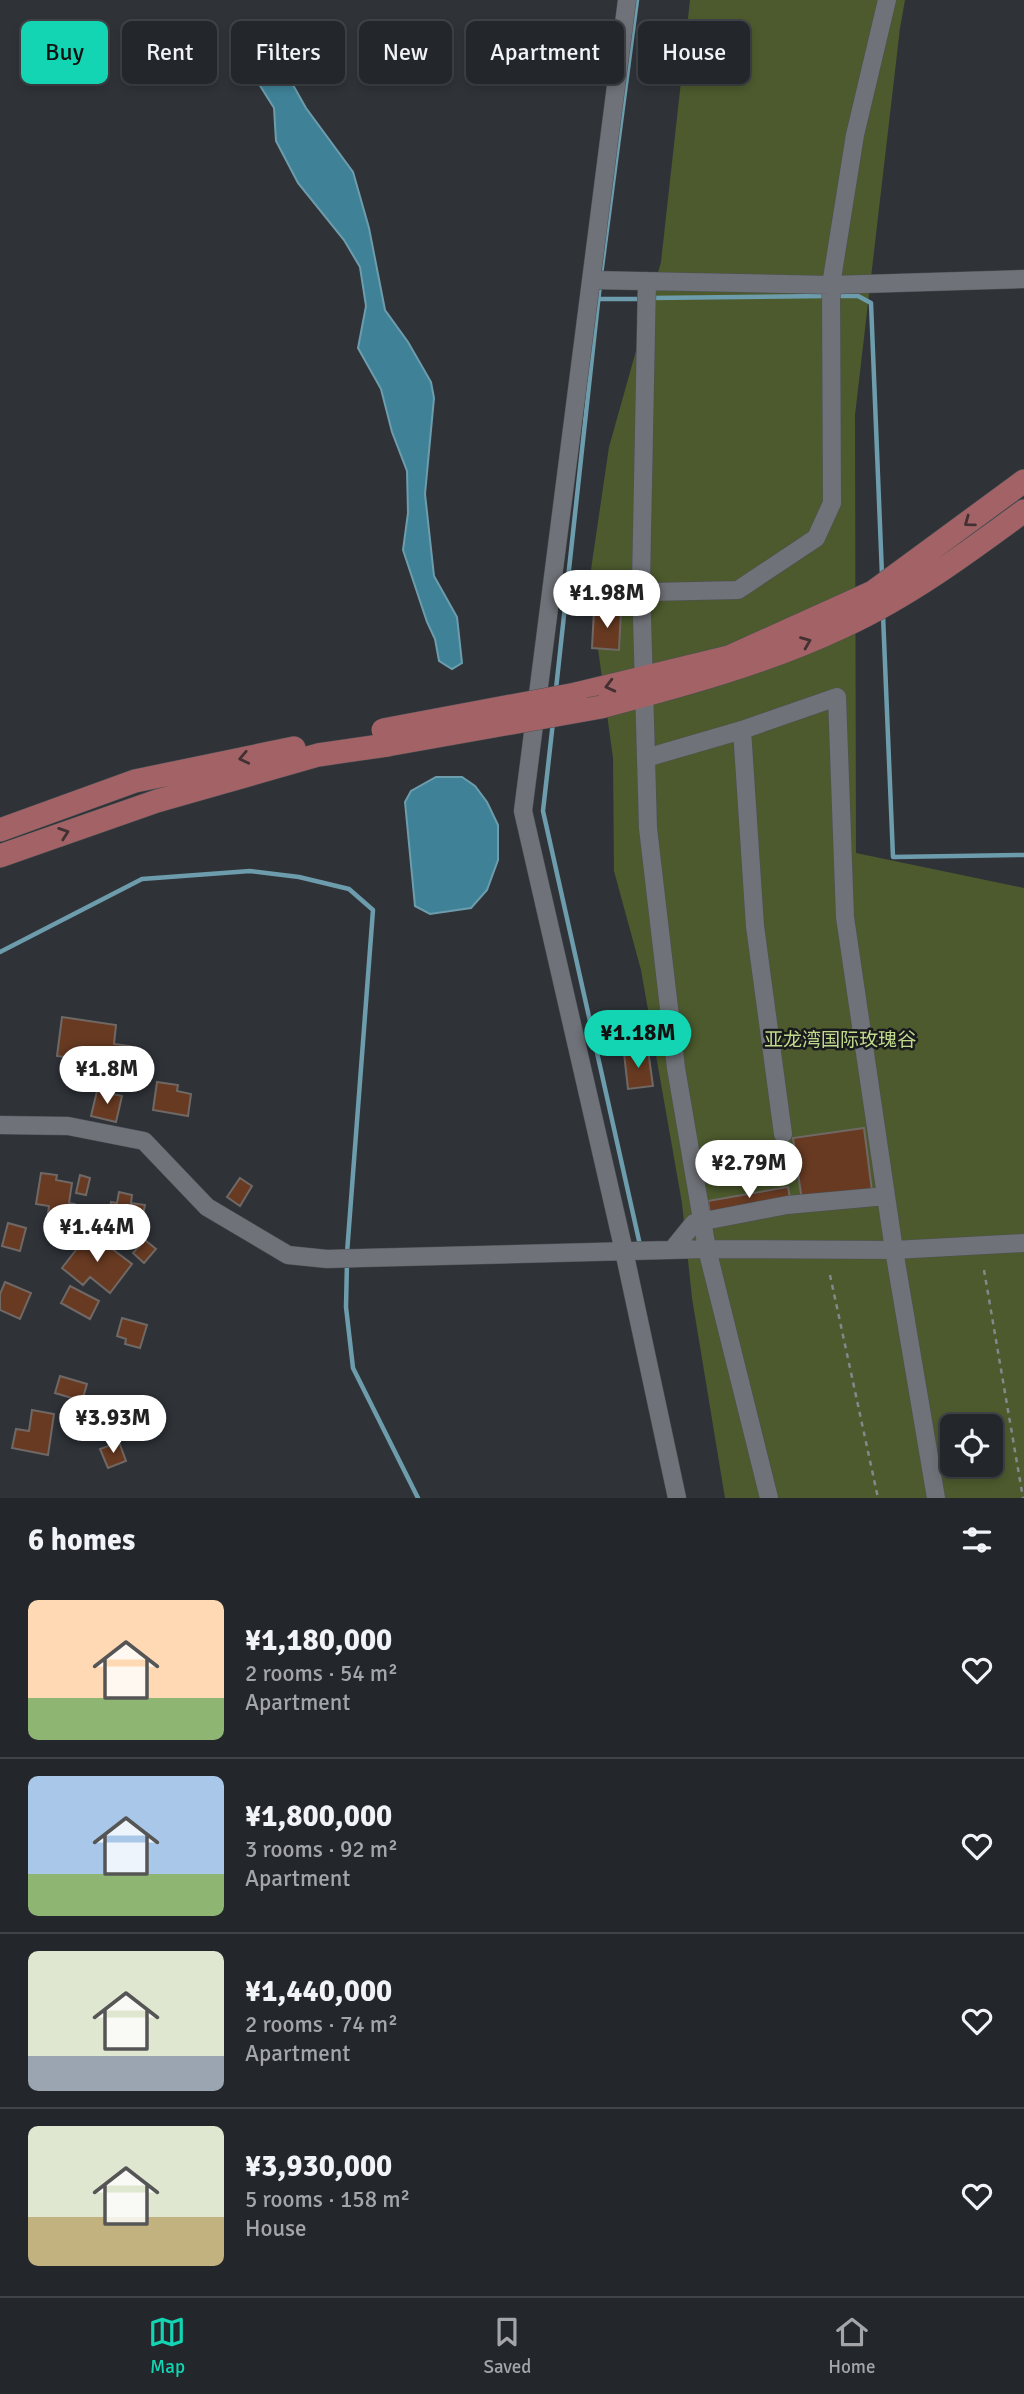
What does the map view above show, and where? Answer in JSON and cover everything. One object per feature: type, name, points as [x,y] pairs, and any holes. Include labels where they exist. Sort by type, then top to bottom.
[{"type":"main road","points":[[0,856],[156,801],[318,755],[729,657],[873,592],[1024,481]]},
{"type":"main road","points":[[0,830],[135,781],[385,737],[601,707],[722,675],[844,626],[942,571],[1024,511]]},
{"type":"street","points":[[627,0],[523,811],[624,1251],[677,1498]]},
{"type":"street","points":[[650,592],[738,590],[816,538],[832,503],[831,285],[855,135],[887,0]]},
{"type":"street","points":[[591,280],[831,285],[1024,279]]},
{"type":"street","points":[[647,281],[641,583],[648,828],[676,1068],[707,1249],[769,1498]]},
{"type":"street","points":[[646,758],[742,730],[837,697],[845,917],[894,1250],[936,1498]]},
{"type":"street","points":[[742,730],[755,926],[783,1134]]},
{"type":"street","points":[[0,1125],[68,1126],[144,1141],[208,1207],[288,1255],[327,1259],[707,1249],[894,1250],[1024,1243]]},
{"type":"street","points":[[672,1250],[694,1223],[787,1205],[886,1196]]},
{"type":"path","points":[[984,1270],[1023,1498]]},
{"type":"path","points":[[830,1275],[878,1498]]},
{"type":"green space","name":"亚龙湾国际玫瑰谷","points":[[690,0],[905,0],[855,415],[856,853],[1024,888],[1024,1498],[725,1498],[692,1298],[682,1203],[641,970],[614,871],[613,758],[589,583],[609,447],[661,262],[681,84],[750,84],[750,21],[688,21]]},
{"type":"water","points":[[259,84],[292,84],[306,108],[353,172],[369,228],[385,310],[408,342],[431,382],[434,398],[425,494],[434,576],[457,617],[462,663],[452,669],[439,661],[435,639],[403,550],[408,513],[407,471],[392,432],[381,389],[358,348],[366,306],[360,267],[344,240],[298,183],[276,141],[274,108]]},
{"type":"water","points":[[436,777],[462,777],[475,786],[487,802],[498,825],[498,860],[487,890],[471,908],[430,914],[415,906],[405,802],[411,791]]},
{"type":"building","points":[[594,610],[621,611],[619,650],[592,648]]},
{"type":"building","points":[[62,1017],[116,1025],[114,1044],[130,1046],[127,1066],[57,1056]]},
{"type":"building","points":[[648,1050],[653,1086],[628,1089],[624,1053]]},
{"type":"building","points":[[157,1082],[178,1085],[177,1091],[191,1094],[188,1116],[153,1110]]},
{"type":"building","points":[[97,1091],[122,1096],[116,1122],[91,1116]]},
{"type":"building","points":[[864,1128],[872,1191],[802,1201],[793,1138]]},
{"type":"building","points":[[786,1144],[789,1158],[704,1178],[701,1164]]},
{"type":"building","points":[[41,1173],[57,1175],[56,1180],[72,1183],[69,1203],[75,1204],[72,1225],[47,1221],[49,1206],[36,1204]]},
{"type":"building","points":[[80,1175],[90,1178],[86,1195],[76,1193]]},
{"type":"building","points":[[240,1178],[252,1186],[240,1206],[227,1197]]},
{"type":"building","points":[[788,1187],[790,1198],[710,1212],[708,1201]]},
{"type":"building","points":[[119,1192],[132,1195],[131,1203],[145,1205],[139,1233],[112,1228],[113,1220],[108,1219],[111,1202],[117,1203]]},
{"type":"building","points":[[8,1223],[26,1228],[20,1251],[2,1246]]},
{"type":"building","points":[[90,1232],[132,1264],[110,1293],[90,1277],[83,1285],[62,1268]]},
{"type":"building","points":[[145,1240],[156,1249],[144,1263],[133,1253]]},
{"type":"building","points":[[5,1282],[31,1293],[20,1319],[0,1310],[0,1294]]},
{"type":"building","points":[[70,1286],[99,1301],[90,1319],[61,1303]]},
{"type":"building","points":[[122,1318],[147,1325],[140,1348],[125,1344],[126,1339],[117,1336]]},
{"type":"building","points":[[60,1376],[87,1384],[82,1401],[55,1393]]},
{"type":"building","points":[[32,1410],[54,1414],[48,1455],[12,1448],[16,1429],[29,1431]]},
{"type":"building","points":[[119,1442],[126,1461],[108,1468],[100,1449]]},
{"type":"waterway","points":[[601,275],[637,0]]},
{"type":"waterway","points":[[556,689],[600,284]]},
{"type":"waterway","points":[[650,298],[826,296]]},
{"type":"waterway","points":[[835,296],[858,296],[871,303],[882,575]]},
{"type":"waterway","points":[[598,299],[641,299]]},
{"type":"waterway","points":[[883,615],[893,857],[1024,855]]},
{"type":"waterway","points":[[553,722],[543,811],[640,1245]]},
{"type":"waterway","points":[[0,952],[142,879],[250,871],[299,877],[349,889],[373,910],[347,1253]]},
{"type":"waterway","points":[[347,1262],[346,1307],[353,1368],[418,1498]]}]
